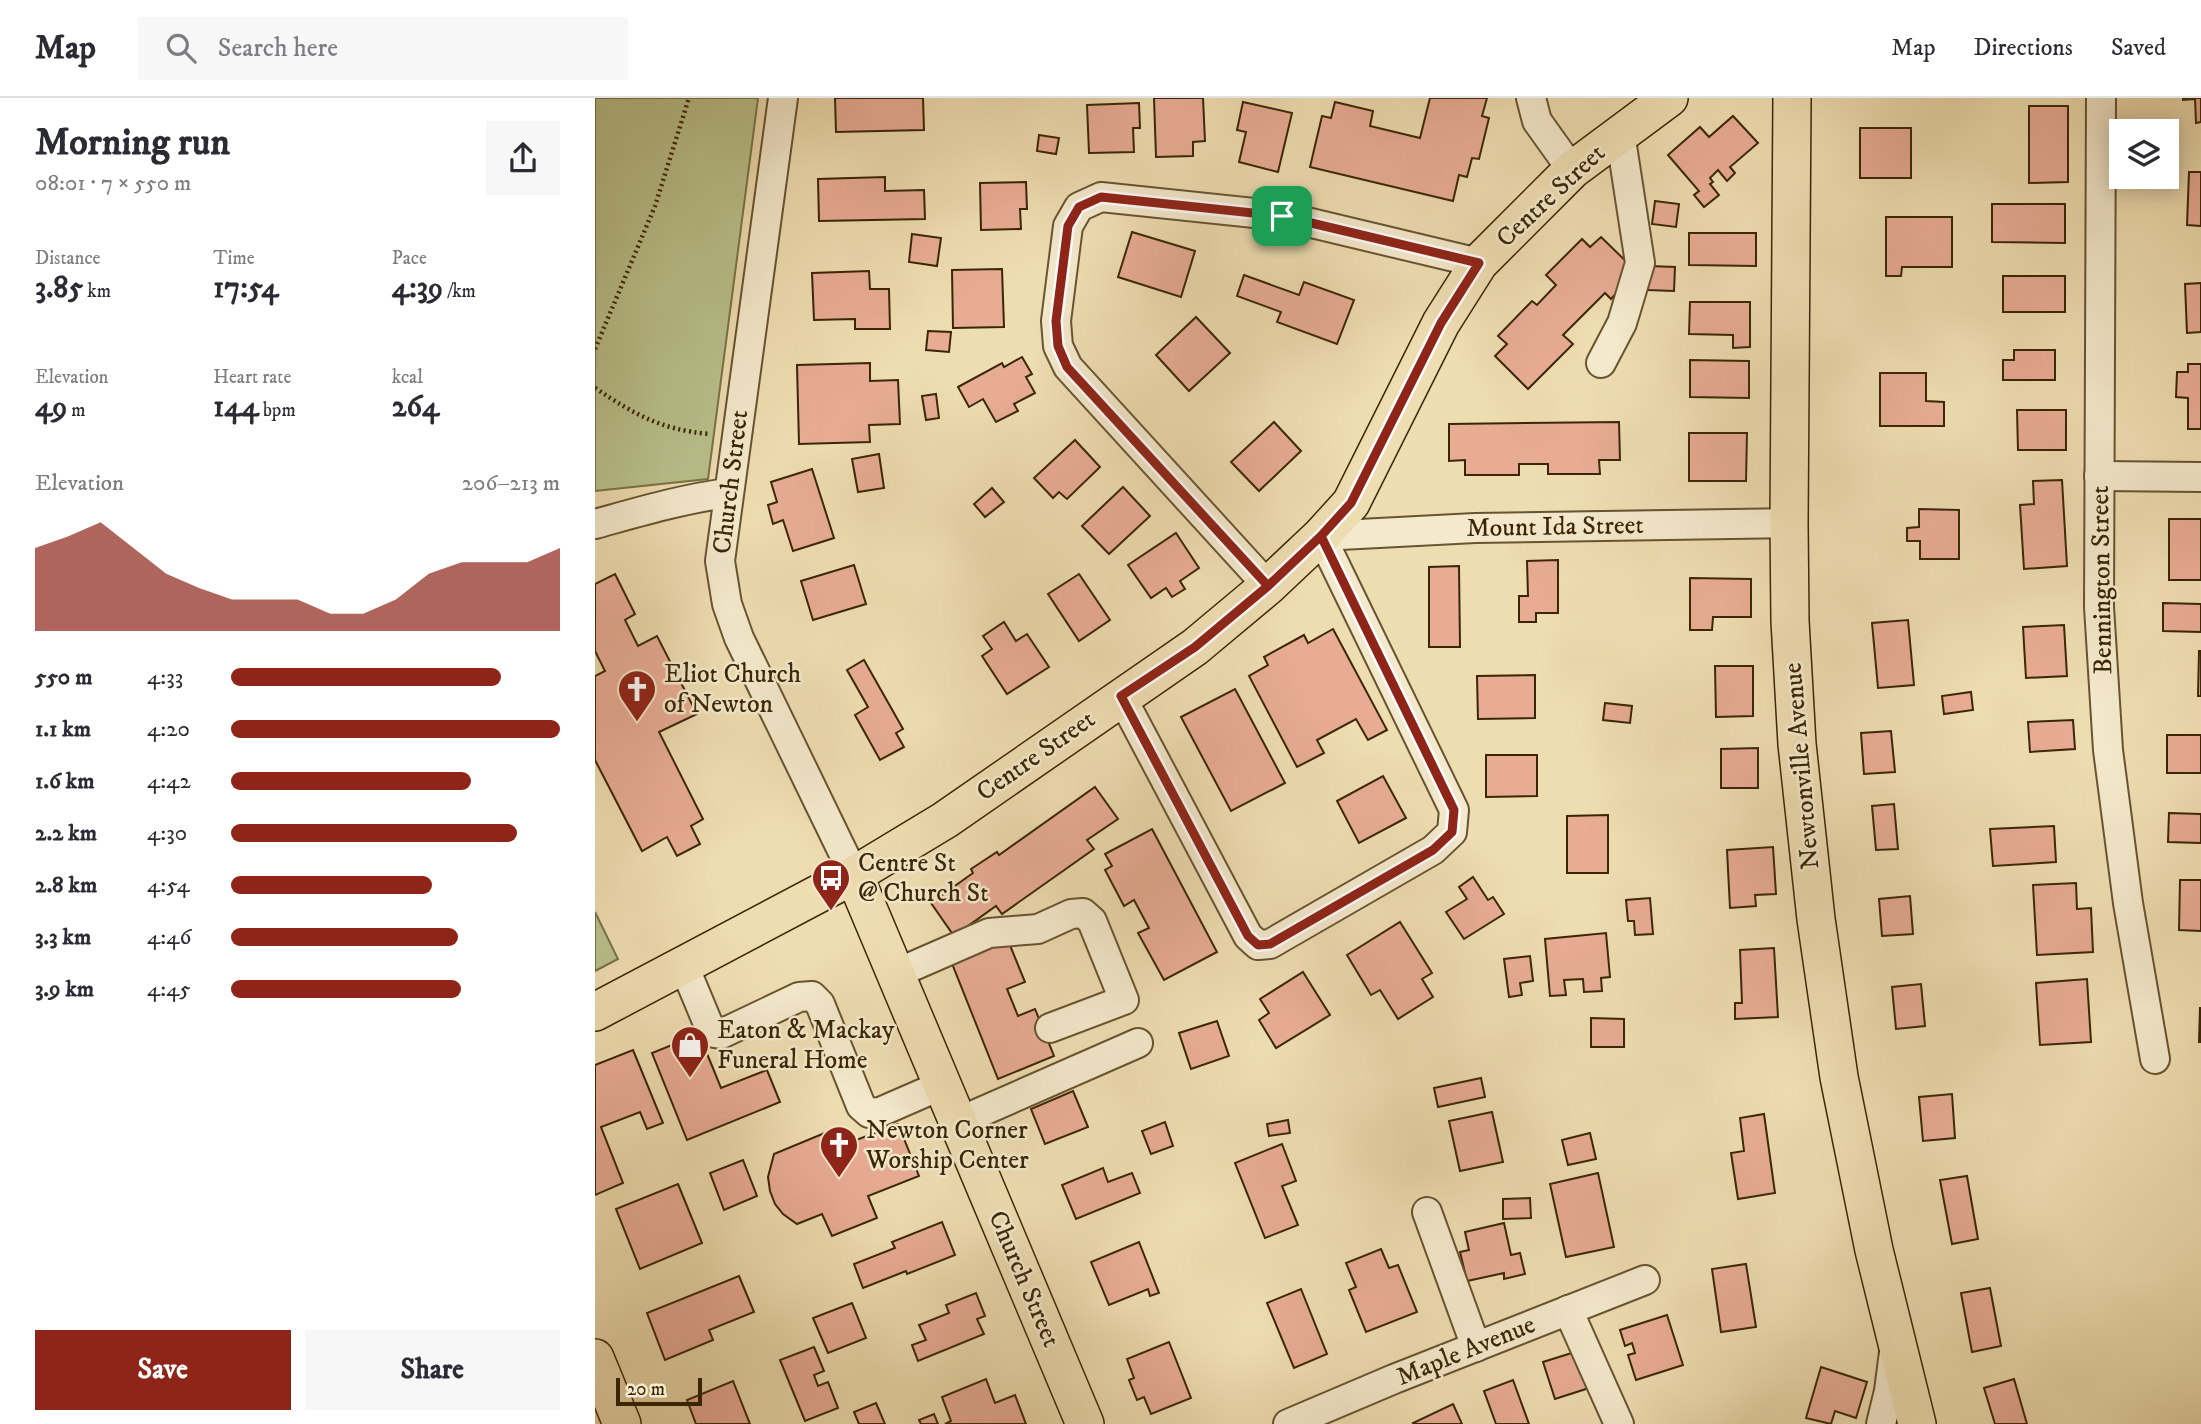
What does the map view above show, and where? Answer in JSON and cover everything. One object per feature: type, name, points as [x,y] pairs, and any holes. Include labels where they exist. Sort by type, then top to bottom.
[{"type":"main road","name":"Centre Street","points":[[595,1012],[853,875],[945,820],[1195,647],[1268,586],[1321,536],[1351,503],[1441,323],[1479,263],[1572,170],[1669,98]]},
{"type":"main road","name":"Newtonville Avenue","points":[[1791,98],[1789,523],[1790,621],[1797,744],[1817,931],[1839,1077],[1853,1152],[1917,1424]]},
{"type":"main road","name":"Church Street","points":[[853,875],[1085,1424]]},
{"type":"main road","points":[[595,1357],[622,1424]]},
{"type":"street","name":"Church Street","points":[[783,98],[720,561],[727,604],[748,658],[853,875]]},
{"type":"street","points":[[1531,98],[1537,121],[1572,170]]},
{"type":"street","name":"Bennington Street","points":[[2101,98],[2099,607],[2108,750],[2128,903],[2155,1059]]},
{"type":"street","points":[[1601,363],[1622,323],[1640,263],[1620,133]]},
{"type":"street","points":[[1268,586],[1067,367],[1058,346],[1056,321],[1068,226],[1079,207],[1101,197],[1282,216],[1479,263]]},
{"type":"street","points":[[2099,476],[2201,477]]},
{"type":"street","points":[[595,524],[697,497],[728,494]]},
{"type":"street","name":"Mount Ida Street","points":[[1321,536],[1475,528],[1789,523]]},
{"type":"street","points":[[1121,696],[1248,936],[1258,945],[1270,944],[1433,850],[1452,832],[1454,810],[1321,536]]},
{"type":"street","points":[[895,974],[989,933],[1038,929],[1071,914],[1083,913],[1091,921],[1124,1000],[1051,1028]]},
{"type":"street","points":[[684,966],[709,1026],[714,1032],[721,1034],[799,996],[812,996],[820,1004],[861,1106],[869,1113],[880,1112],[942,1085]]},
{"type":"street","points":[[958,1122],[1138,1044]]},
{"type":"street","points":[[1427,1212],[1476,1348]]},
{"type":"street","name":"Maple Avenue","points":[[1288,1424],[1645,1280]]},
{"type":"street","points":[[1568,1310],[1619,1424]]},
{"type":"street","points":[[1881,1424],[1889,1391],[1896,1339]]},
{"type":"path","points":[[595,349],[655,206],[689,98]]},
{"type":"path","points":[[595,388],[647,420],[679,431],[713,435]]},
{"type":"green space","points":[[595,98],[758,98],[708,479],[595,491]]},
{"type":"green space","points":[[595,912],[618,959],[595,971]]},
{"type":"building","points":[[835,98],[923,98],[924,130],[836,132]]},
{"type":"building","points":[[1154,98],[1203,98],[1205,141],[1193,142],[1193,156],[1156,157]]},
{"type":"building","points":[[1430,98],[1487,98],[1482,116],[1489,118],[1479,159],[1472,158],[1467,177],[1459,175],[1453,201],[1310,167],[1322,116],[1331,118],[1335,102],[1373,111],[1370,126],[1420,138]]},
{"type":"building","points":[[2183,98],[2201,98],[2201,122],[2196,123],[2195,99]]},
{"type":"building","points":[[1243,102],[1292,113],[1278,172],[1239,162],[1246,132],[1237,130]]},
{"type":"building","points":[[1139,103],[1140,128],[1133,128],[1134,152],[1089,153],[1087,105]]},
{"type":"building","points":[[2029,106],[2068,106],[2068,182],[2029,183]]},
{"type":"building","points":[[1733,116],[1758,143],[1730,167],[1735,173],[1727,181],[1718,170],[1710,178],[1713,182],[1710,184],[1719,195],[1704,207],[1694,195],[1699,191],[1668,155],[1700,127],[1709,137]]},
{"type":"building","points":[[1860,128],[1911,128],[1911,178],[1860,178]]},
{"type":"building","points":[[1039,135],[1059,138],[1056,154],[1037,151]]},
{"type":"building","points":[[2189,172],[2201,172],[2201,226],[2187,225]]},
{"type":"building","points":[[885,177],[885,191],[924,190],[925,219],[819,221],[818,179]]},
{"type":"building","points":[[1026,182],[1027,209],[1020,209],[1021,229],[981,230],[980,183]]},
{"type":"building","points":[[1655,201],[1679,204],[1676,227],[1652,224]]},
{"type":"building","points":[[1992,204],[2065,204],[2065,243],[1992,242]]},
{"type":"building","points":[[1886,217],[1952,217],[1952,267],[1902,267],[1901,276],[1886,276]]},
{"type":"building","points":[[1132,232],[1195,251],[1181,297],[1118,277]]},
{"type":"building","points":[[1689,233],[1756,233],[1756,266],[1689,265]]},
{"type":"building","points":[[912,234],[941,238],[937,266],[909,262]]},
{"type":"building","points":[[1601,237],[1636,271],[1611,299],[1605,293],[1563,335],[1573,344],[1528,389],[1495,356],[1507,344],[1498,336],[1532,301],[1537,305],[1556,285],[1546,275],[1582,239],[1590,247]]},
{"type":"building","points":[[1649,266],[1675,267],[1674,291],[1648,290]]},
{"type":"building","points":[[1002,269],[1004,327],[953,328],[952,270]]},
{"type":"building","points":[[869,271],[870,289],[889,289],[890,329],[855,329],[855,319],[814,320],[812,273]]},
{"type":"building","points":[[1244,275],[1299,295],[1304,282],[1354,300],[1337,344],[1277,322],[1281,312],[1237,296]]},
{"type":"building","points":[[2003,276],[2065,276],[2065,312],[2003,312]]},
{"type":"building","points":[[2201,283],[2201,332],[2187,333],[2185,284]]},
{"type":"building","points":[[1690,302],[1750,302],[1750,347],[1733,348],[1733,335],[1689,334]]},
{"type":"building","points":[[1196,317],[1230,353],[1189,391],[1156,355]]},
{"type":"building","points":[[928,331],[951,332],[949,352],[926,350]]},
{"type":"building","points":[[2014,350],[2055,350],[2055,380],[2003,380],[2003,360],[2014,360]]},
{"type":"building","points":[[1022,357],[1032,374],[1026,377],[1035,393],[1014,404],[1018,411],[996,422],[983,399],[969,407],[958,387],[1002,363],[1004,367]]},
{"type":"building","points":[[1690,360],[1749,361],[1749,398],[1690,397]]},
{"type":"building","points":[[870,363],[870,381],[898,380],[900,424],[869,425],[870,442],[799,444],[797,365]]},
{"type":"building","points":[[2188,364],[2201,364],[2201,429],[2188,429],[2188,398],[2176,397],[2177,372],[2188,372]]},
{"type":"building","points":[[1880,373],[1926,373],[1926,401],[1944,402],[1944,426],[1880,426]]},
{"type":"building","points":[[936,394],[939,418],[926,420],[922,396]]},
{"type":"building","points":[[2017,410],[2066,410],[2066,450],[2018,450]]},
{"type":"building","points":[[1274,422],[1301,451],[1259,491],[1231,462]]},
{"type":"building","points":[[1619,422],[1620,460],[1599,460],[1600,474],[1548,474],[1548,464],[1519,464],[1519,475],[1465,475],[1465,460],[1449,461],[1449,424]]},
{"type":"building","points":[[1689,433],[1747,433],[1746,481],[1689,481]]},
{"type":"building","points":[[1075,440],[1100,467],[1067,499],[1059,492],[1053,498],[1034,478]]},
{"type":"building","points":[[879,454],[884,488],[858,492],[852,459]]},
{"type":"building","points":[[812,469],[834,538],[793,551],[783,520],[773,524],[768,505],[777,502],[771,482]]},
{"type":"building","points":[[2062,480],[2067,566],[2024,569],[2020,505],[2034,504],[2033,481]]},
{"type":"building","points":[[1123,487],[1150,516],[1109,554],[1082,526]]},
{"type":"building","points":[[992,488],[1004,502],[985,517],[974,504]]},
{"type":"building","points":[[1919,509],[1959,510],[1959,559],[1920,559],[1920,541],[1907,541],[1907,528],[1919,527]]},
{"type":"building","points":[[2169,519],[2201,519],[2201,580],[2169,580]]},
{"type":"building","points":[[1176,533],[1199,568],[1180,581],[1185,589],[1172,597],[1166,588],[1151,598],[1128,565]]},
{"type":"building","points":[[1558,560],[1558,613],[1536,613],[1536,622],[1519,622],[1519,596],[1528,596],[1527,561]]},
{"type":"building","points":[[854,565],[866,604],[813,620],[801,581]]},
{"type":"building","points":[[1459,566],[1460,647],[1429,647],[1429,567]]},
{"type":"building","name":"Eliot Church of Newton","points":[[615,574],[635,614],[625,620],[638,646],[657,636],[697,714],[659,732],[703,819],[691,826],[700,844],[677,856],[667,837],[642,851],[595,760],[595,676],[605,671],[595,651],[595,584]]},
{"type":"building","points":[[1079,574],[1110,620],[1079,641],[1048,594]]},
{"type":"building","points":[[1690,578],[1751,579],[1751,617],[1713,617],[1712,630],[1690,630]]},
{"type":"building","points":[[2163,603],[2201,604],[2201,632],[2163,631]]},
{"type":"building","points":[[1908,620],[1914,685],[1878,688],[1872,623]]},
{"type":"building","points":[[1004,622],[1016,641],[1027,634],[1049,667],[1007,694],[982,656],[992,649],[983,636]]},
{"type":"building","points":[[2064,625],[2067,676],[2026,678],[2023,627]]},
{"type":"building","points":[[1333,629],[1387,730],[1368,740],[1356,719],[1317,740],[1324,753],[1297,767],[1249,676],[1268,665],[1264,657],[1304,635],[1308,643]]},
{"type":"building","points":[[2201,651],[2201,696],[2198,696]]},
{"type":"building","points":[[864,660],[903,729],[896,733],[904,747],[880,760],[855,715],[868,707],[847,670]]},
{"type":"building","points":[[1715,666],[1753,666],[1753,716],[1716,717]]},
{"type":"building","points":[[1535,675],[1535,718],[1478,719],[1477,676]]},
{"type":"building","points":[[1235,689],[1285,783],[1231,811],[1181,717]]},
{"type":"building","points":[[1971,692],[1973,710],[1944,714],[1942,696]]},
{"type":"building","points":[[1605,703],[1632,706],[1630,723],[1603,720]]},
{"type":"building","points":[[2073,720],[2075,749],[2030,752],[2028,722]]},
{"type":"building","points":[[1891,731],[1895,772],[1864,774],[1861,733]]},
{"type":"building","points":[[2167,735],[2201,735],[2201,773],[2167,773]]},
{"type":"building","points":[[1758,748],[1758,788],[1721,788],[1721,749]]},
{"type":"building","points":[[1486,755],[1537,755],[1537,796],[1486,797]]},
{"type":"building","points":[[1383,776],[1406,818],[1359,843],[1337,801]]},
{"type":"building","points":[[1095,787],[1118,819],[1087,840],[1094,849],[1002,914],[996,906],[954,936],[931,903],[973,873],[971,869],[997,852],[999,855]]},
{"type":"building","points":[[1894,804],[1898,849],[1876,850],[1872,806]]},
{"type":"building","points":[[2169,813],[2201,814],[2201,843],[2168,842]]},
{"type":"building","points":[[1608,815],[1608,873],[1567,873],[1567,816]]},
{"type":"building","points":[[2054,826],[2056,862],[1993,866],[1990,829]]},
{"type":"building","points":[[1152,829],[1217,952],[1164,980],[1138,933],[1149,928],[1134,900],[1124,906],[1105,870],[1112,866],[1105,854]]},
{"type":"building","points":[[1773,847],[1776,894],[1755,895],[1756,906],[1730,908],[1727,850]]},
{"type":"building","points":[[1473,877],[1488,900],[1493,897],[1504,914],[1464,939],[1446,912],[1467,899],[1459,887]]},
{"type":"building","points":[[2180,880],[2201,880],[2201,931],[2179,930]]},
{"type":"building","points":[[2076,883],[2077,909],[2091,908],[2093,952],[2037,955],[2033,885]]},
{"type":"building","points":[[1910,896],[1913,934],[1882,936],[1879,899]]},
{"type":"building","points":[[1650,898],[1653,934],[1635,935],[1634,921],[1628,921],[1626,900]]},
{"type":"building","points":[[1400,922],[1432,973],[1422,979],[1433,997],[1398,1019],[1380,990],[1371,995],[1347,955]]},
{"type":"building","points":[[1606,933],[1610,977],[1601,978],[1602,991],[1584,992],[1583,979],[1564,980],[1566,995],[1550,996],[1545,939]]},
{"type":"building","points":[[1007,938],[1025,982],[1007,989],[1018,1016],[1035,1009],[1054,1056],[998,1079],[951,961]]},
{"type":"building","points":[[1774,948],[1778,1017],[1735,1019],[1735,1003],[1742,1003],[1740,950]]},
{"type":"building","points":[[1530,956],[1533,981],[1520,983],[1522,995],[1509,997],[1504,959]]},
{"type":"building","points":[[1303,972],[1330,1015],[1276,1048],[1259,1020],[1269,1013],[1260,999]]},
{"type":"building","points":[[2087,979],[2091,1042],[2040,1045],[2036,983]]},
{"type":"building","points":[[1921,984],[1925,1026],[1896,1029],[1892,987]]},
{"type":"building","points":[[2200,1008],[2201,1042],[2199,1042]]},
{"type":"building","points":[[1591,1018],[1624,1019],[1624,1047],[1591,1047]]},
{"type":"building","points":[[1217,1021],[1229,1056],[1191,1069],[1179,1033]]},
{"type":"building","name":"Eaton & Mackay Funeral Home","points":[[699,1034],[721,1088],[767,1070],[780,1102],[687,1140],[652,1053]]},
{"type":"building","points":[[633,1050],[663,1123],[647,1129],[640,1112],[601,1127],[623,1183],[595,1195],[595,1065]]},
{"type":"building","points":[[1481,1078],[1485,1097],[1438,1107],[1434,1088]]},
{"type":"building","points":[[1073,1091],[1088,1127],[1045,1144],[1031,1109]]},
{"type":"building","points":[[1952,1094],[1955,1138],[1923,1141],[1919,1097]]},
{"type":"building","points":[[1492,1112],[1503,1162],[1460,1171],[1449,1121]]},
{"type":"building","points":[[1764,1114],[1775,1193],[1738,1199],[1731,1153],[1744,1151],[1740,1118]]},
{"type":"building","points":[[1288,1120],[1290,1133],[1269,1136],[1267,1124]]},
{"type":"building","points":[[1165,1122],[1173,1146],[1151,1154],[1142,1131]]},
{"type":"building","name":"Newton Corner Worship Center","points":[[898,1124],[919,1176],[868,1196],[877,1218],[832,1236],[822,1214],[797,1224],[775,1204],[768,1177],[774,1154],[839,1127],[846,1144]]},
{"type":"building","points":[[1590,1133],[1596,1159],[1568,1165],[1562,1140]]},
{"type":"building","points":[[1282,1144],[1296,1181],[1282,1186],[1298,1225],[1265,1238],[1235,1163]]},
{"type":"building","points":[[743,1160],[757,1196],[724,1210],[710,1173]]},
{"type":"building","points":[[1103,1168],[1108,1182],[1132,1173],[1140,1193],[1076,1219],[1062,1185]]},
{"type":"building","points":[[1598,1173],[1614,1247],[1566,1257],[1550,1184]]},
{"type":"building","points":[[1967,1176],[1978,1239],[1952,1244],[1940,1180]]},
{"type":"building","points":[[678,1184],[702,1243],[640,1269],[616,1209]]},
{"type":"building","points":[[1530,1198],[1531,1218],[1503,1219],[1503,1199]]},
{"type":"building","points":[[942,1222],[955,1255],[863,1288],[854,1264],[895,1248],[892,1242]]},
{"type":"building","points":[[1504,1223],[1511,1255],[1520,1253],[1525,1274],[1504,1279],[1504,1273],[1467,1281],[1460,1252],[1469,1250],[1465,1232]]},
{"type":"building","points":[[1139,1242],[1159,1293],[1150,1296],[1148,1289],[1109,1305],[1091,1262]]},
{"type":"building","points":[[1381,1249],[1389,1268],[1398,1265],[1417,1312],[1366,1332],[1349,1290],[1356,1287],[1346,1263]]},
{"type":"building","points":[[1746,1264],[1756,1327],[1721,1332],[1712,1269]]},
{"type":"building","points":[[739,1276],[754,1312],[709,1330],[713,1340],[665,1360],[647,1313]]},
{"type":"building","points":[[1990,1288],[2001,1346],[1972,1352],[1961,1293]]},
{"type":"building","points":[[1301,1289],[1327,1354],[1294,1368],[1267,1303]]},
{"type":"building","points":[[976,1293],[985,1316],[977,1319],[984,1334],[918,1361],[912,1345],[926,1340],[919,1325],[949,1313],[946,1305]]},
{"type":"building","points":[[852,1303],[866,1338],[828,1353],[813,1318]]},
{"type":"building","points":[[1667,1315],[1683,1365],[1636,1380],[1628,1355],[1635,1353],[1632,1343],[1625,1346],[1620,1330]]},
{"type":"building","points":[[1169,1342],[1191,1398],[1151,1414],[1144,1397],[1137,1400],[1129,1380],[1134,1378],[1127,1359]]},
{"type":"building","points":[[814,1347],[824,1371],[814,1375],[818,1386],[828,1382],[838,1408],[805,1421],[780,1360]]},
{"type":"building","points":[[1578,1351],[1589,1388],[1555,1399],[1543,1362]]},
{"type":"building","points":[[1821,1367],[1867,1382],[1856,1418],[1835,1411],[1831,1424],[1806,1418]]},
{"type":"building","points":[[986,1379],[995,1403],[1015,1395],[1026,1424],[945,1424],[951,1421],[942,1397]]},
{"type":"building","points":[[2014,1379],[2027,1424],[1995,1424],[1984,1388]]},
{"type":"building","points":[[1513,1380],[1529,1424],[1496,1424],[1484,1391]]},
{"type":"building","points":[[733,1381],[750,1424],[696,1424],[687,1400]]},
{"type":"building","points":[[876,1403],[885,1424],[859,1424],[854,1412]]},
{"type":"building","points":[[1453,1404],[1462,1424],[1413,1423]]},
{"type":"building","points":[[934,1414],[938,1424],[921,1424],[919,1420]]},
{"type":"place","name":"Eliot Church of Newton","points":[[637,723]]},
{"type":"place","name":"Centre St @ Church St","points":[[831,912]]},
{"type":"place","name":"Eaton & Mackay Funeral Home","points":[[690,1079]]},
{"type":"place","name":"Newton Corner Worship Center","points":[[839,1179]]},
{"type":"route","points":[[1282,216],[1101,197],[1079,207],[1068,226],[1056,321],[1058,346],[1067,367],[1268,586],[1321,536],[1454,810],[1452,832],[1433,850],[1270,944],[1258,945],[1248,936],[1121,696],[1195,647],[1268,586],[1321,536],[1351,503],[1441,323],[1479,263],[1282,216]]}]
